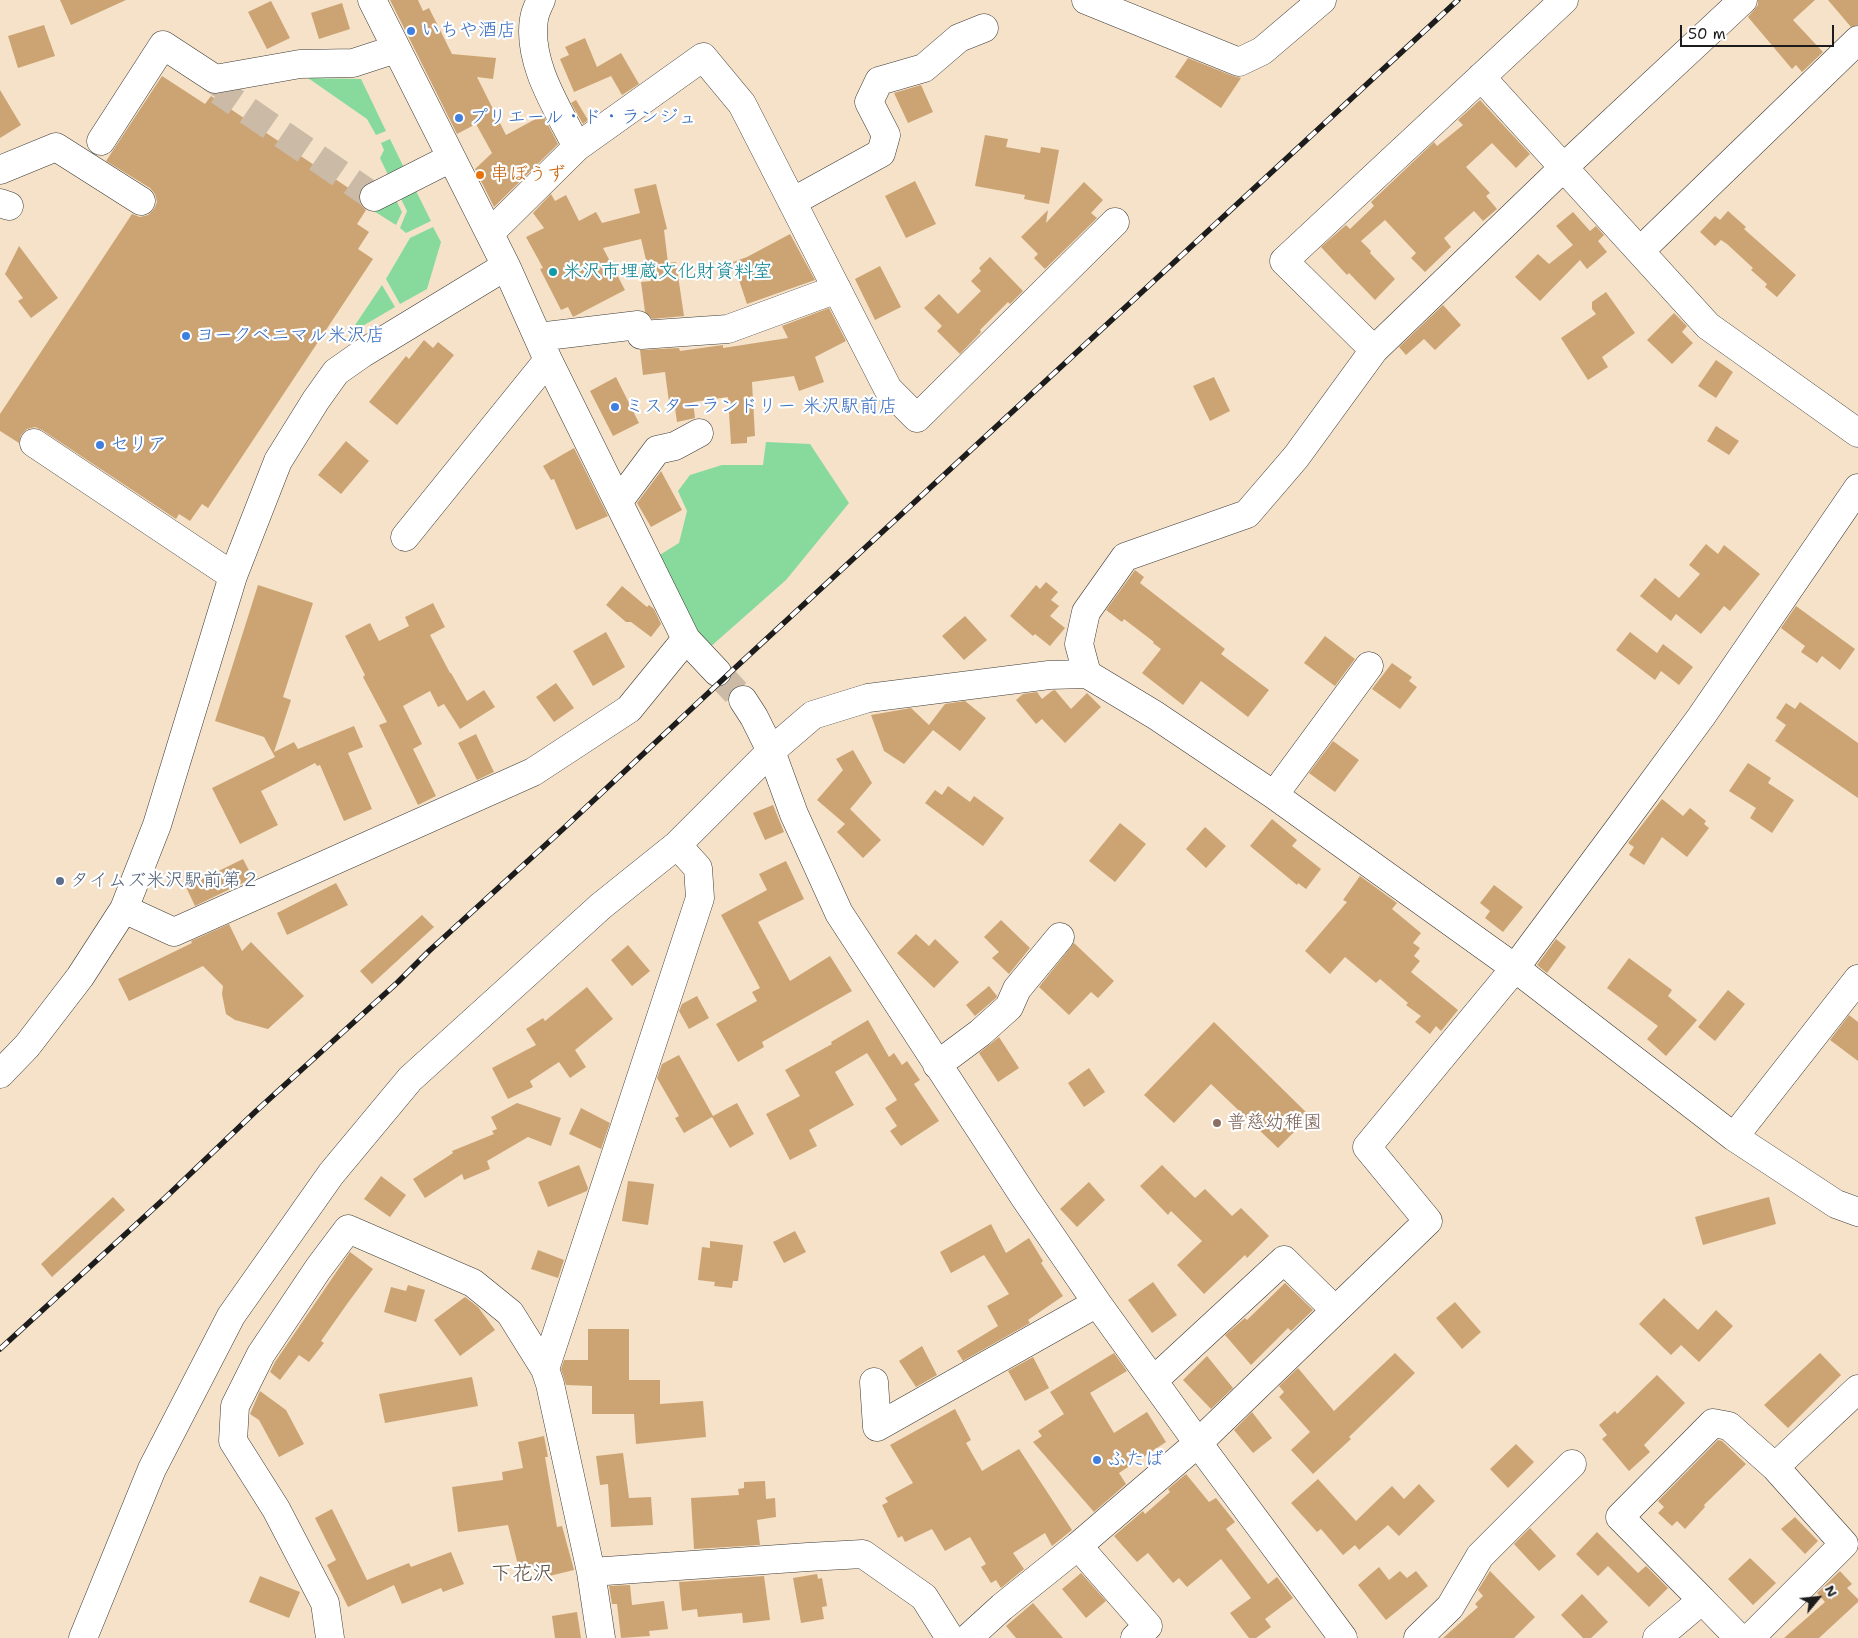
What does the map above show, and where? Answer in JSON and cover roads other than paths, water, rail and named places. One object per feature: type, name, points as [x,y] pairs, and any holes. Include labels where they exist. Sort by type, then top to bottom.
[{"type":"street","points":[[372,0],[490,233],[543,349],[686,639],[717,672]]},
{"type":"street","points":[[540,0],[534,18],[534,48],[541,76],[577,147]]},
{"type":"street","points":[[1086,0],[1239,62],[1262,51],[1322,0]]},
{"type":"street","points":[[1374,350],[1284,261],[1564,0]]},
{"type":"street","points":[[1087,674],[1079,644],[1086,612],[1125,557],[1247,514],[1296,457],[1374,350],[1563,168],[1743,0]]},
{"type":"street","points":[[792,202],[881,153],[886,135],[869,102],[879,81],[924,68],[959,38],[984,28]]},
{"type":"street","points":[[1640,251],[1858,40]]},
{"type":"street","points":[[101,141],[163,46],[215,79],[300,64],[353,63],[396,49]]},
{"type":"street","points":[[490,233],[577,147],[703,57],[742,104],[888,389],[917,418],[1115,222]]},
{"type":"street","points":[[1481,77],[1708,326],[1858,433]]},
{"type":"street","points":[[0,170],[56,147],[141,201]]},
{"type":"street","points":[[374,196],[451,158]]},
{"type":"street","points":[[0,1074],[27,1046],[80,977],[124,909],[157,825],[232,576],[278,461],[316,400],[336,372],[363,353],[506,266]]},
{"type":"street","points":[[405,537],[543,349],[638,325],[641,335],[728,329],[837,289]]},
{"type":"street","points":[[619,501],[657,450],[675,446],[699,433]]},
{"type":"street","points":[[34,442],[232,576]]},
{"type":"street","points":[[968,1638],[1002,1607],[1078,1546],[1198,1444],[1428,1221],[1367,1147],[1515,968],[1701,718],[1858,488]]},
{"type":"street","points":[[124,909],[174,932],[533,772],[629,709],[686,639]]},
{"type":"street","points":[[1274,795],[1370,666]]},
{"type":"street","points":[[83,1638],[152,1469],[231,1316],[331,1174],[410,1079],[601,906],[677,845],[771,751],[813,715],[868,698],[1049,675],[1087,674],[1156,715],[1274,795],[1515,968],[1734,1137],[1836,1204],[1858,1212]]},
{"type":"street","points":[[743,700],[771,751],[794,814],[839,914],[1097,1303],[1198,1444],[1342,1638]]},
{"type":"street","points":[[545,1369],[700,898],[698,868],[677,845]]},
{"type":"street","points":[[938,1064],[980,1033],[1009,1007],[1016,988],[1060,937]]},
{"type":"street","points":[[1734,1137],[1853,994]]},
{"type":"street","points":[[330,1638],[325,1603],[276,1509],[234,1441],[236,1406],[262,1354],[318,1269],[348,1229],[473,1283],[510,1313],[545,1369],[550,1384],[591,1572],[601,1638]]},
{"type":"street","points":[[1154,1381],[1284,1260],[1335,1310]]},
{"type":"street","points":[[874,1382],[877,1427],[1097,1303]]},
{"type":"street","points":[[1775,1467],[1858,1389]]},
{"type":"street","points":[[1739,1638],[1620,1517],[1714,1423],[1729,1426],[1851,1538],[1750,1638]]},
{"type":"street","points":[[1418,1638],[1450,1608],[1480,1556],[1572,1464]]},
{"type":"street","points":[[1078,1546],[1148,1626],[1134,1638]]},
{"type":"street","points":[[591,1572],[863,1554],[924,1597],[950,1638]]},
{"type":"street","points":[[1657,1638],[1702,1600]]},
{"type":"tunnel","points":[[215,97],[219,91],[374,197]]},
{"type":"tunnel","points":[[717,672],[743,700]]},
{"type":"railway","points":[[0,1349],[1458,0]]},
{"type":"place","name":"いちや酒店","points":[[411,31]]},
{"type":"place","name":"プリエール・ド・ランジュ","points":[[459,118]]},
{"type":"place","name":"串ぼうず","points":[[480,175]]},
{"type":"place","name":"米沢市埋蔵文化財資料室","points":[[553,272]]},
{"type":"place","name":"ヨークベニマル米沢店","points":[[186,336]]},
{"type":"place","name":"ミスターランドリー 米沢駅前店","points":[[615,407]]},
{"type":"place","name":"セリア","points":[[100,445]]},
{"type":"place","name":"タイムズ米沢駅前第２","points":[[60,881]]},
{"type":"place","name":"普慈幼稚園","points":[[1217,1123]]},
{"type":"place","name":"ふたば","points":[[1097,1460]]},
{"type":"district","name":"下花沢","points":[[522,1575]]}]
